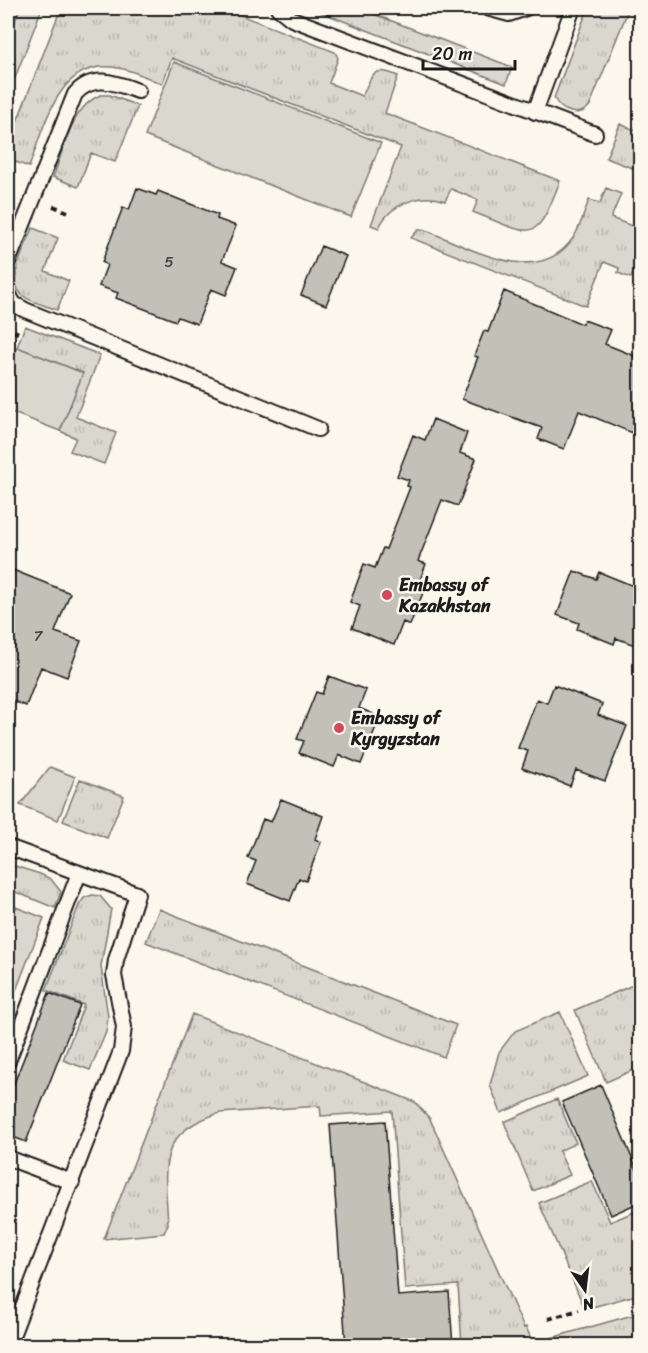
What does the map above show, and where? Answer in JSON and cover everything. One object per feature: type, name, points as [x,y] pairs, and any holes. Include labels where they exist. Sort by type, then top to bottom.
[{"type":"lane","points":[[278,8],[292,19],[595,134]]},
{"type":"lane","points":[[487,8],[509,14],[526,8]]},
{"type":"lane","points":[[535,112],[573,8]]},
{"type":"lane","points":[[8,262],[75,94],[87,84],[103,80],[138,91]]},
{"type":"lane","points":[[8,293],[14,304],[25,310],[318,429]]},
{"type":"lane","points":[[8,847],[137,894],[116,960],[114,975],[124,1027],[121,1051],[8,1346]]},
{"type":"lane","points":[[8,1061],[79,873]]},
{"type":"lane","points":[[8,1158],[72,1182]]},
{"type":"path","points":[[548,1318],[579,1310]]},
{"type":"green space","points":[[20,8],[42,8],[8,96],[8,39]]},
{"type":"green space","points":[[61,8],[222,8],[335,52],[338,58],[329,83],[362,96],[374,74],[383,72],[398,76],[385,113],[560,181],[544,217],[538,226],[530,230],[521,230],[473,212],[478,200],[451,189],[445,201],[426,198],[407,202],[390,212],[379,228],[371,225],[401,147],[172,58],[162,84],[135,72],[118,68],[98,67],[81,72],[57,97],[41,132],[29,167],[8,159],[8,145]]},
{"type":"green space","points":[[310,8],[358,8],[512,67],[506,84]]},
{"type":"green space","points":[[588,8],[629,8],[590,105],[576,113],[561,107],[554,98]]},
{"type":"green space","points":[[174,62],[381,143],[351,217],[145,136]]},
{"type":"green space","points":[[101,95],[110,95],[138,106],[115,162],[91,153],[78,187],[53,177],[76,119],[82,109]]},
{"type":"green space","points":[[640,117],[640,145],[632,168],[606,158],[620,124],[635,130]]},
{"type":"green space","points":[[606,188],[621,194],[611,218],[640,229],[640,256],[631,278],[618,273],[619,268],[604,262],[586,306],[411,238],[418,230],[425,230],[502,260],[522,263],[541,261],[558,253],[573,238],[589,200],[600,203]]},
{"type":"green space","points":[[33,228],[58,238],[45,271],[69,281],[57,310],[29,300],[17,288],[16,271]]},
{"type":"green space","points":[[25,326],[100,355],[76,417],[116,433],[104,464],[70,451],[76,438],[60,431],[83,373],[17,347]]},
{"type":"green space","points":[[17,347],[83,373],[60,431],[8,411],[8,370]]},
{"type":"green space","points":[[50,767],[75,777],[58,820],[20,805]]},
{"type":"green space","points":[[80,779],[124,796],[107,838],[63,821]]},
{"type":"green space","points":[[8,864],[51,879],[61,892],[55,908],[8,889]]},
{"type":"green space","points":[[92,895],[100,896],[111,909],[101,966],[108,1017],[106,1032],[90,1070],[63,1060],[84,1005],[46,990],[79,905],[84,898]]},
{"type":"green space","points":[[8,904],[44,918],[8,1011]]},
{"type":"green space","points":[[159,909],[456,1025],[444,1057],[146,942]]},
{"type":"green space","points":[[640,982],[640,1067],[606,1082],[575,1010]]},
{"type":"green space","points":[[560,1012],[588,1076],[501,1113],[490,1085],[499,1052],[515,1031]]},
{"type":"green space","points":[[192,1014],[415,1102],[430,1119],[524,1328],[526,1327],[533,1343],[640,1313],[640,1344],[462,1345],[458,1285],[405,1289],[392,1111],[321,1116],[320,1106],[220,1113],[199,1121],[184,1130],[174,1142],[168,1155],[166,1186],[168,1224],[164,1233],[104,1239]]},
{"type":"green space","points":[[557,1099],[576,1143],[559,1151],[570,1175],[533,1191],[504,1122]]},
{"type":"green space","points":[[592,1181],[610,1222],[634,1212],[640,1227],[640,1294],[585,1309],[539,1203]]},
{"type":"building","points":[[137,188],[156,195],[158,191],[218,215],[217,219],[236,226],[222,261],[237,267],[226,295],[211,289],[197,324],[178,317],[176,321],[116,298],[118,293],[99,286],[107,265],[102,262],[123,207],[129,210]]},
{"type":"building","points":[[321,246],[346,256],[326,305],[301,295]]},
{"type":"building","points":[[504,291],[582,324],[584,320],[611,330],[605,344],[640,358],[640,436],[579,411],[564,449],[538,439],[542,428],[462,399],[478,357],[474,356],[484,331],[488,332]]},
{"type":"building","points":[[433,419],[467,433],[460,453],[476,459],[458,506],[442,500],[418,561],[426,564],[418,585],[425,588],[410,625],[403,622],[394,645],[352,628],[360,606],[350,602],[364,564],[375,568],[383,548],[386,549],[410,487],[407,486],[409,480],[397,476],[413,435],[425,440]]},
{"type":"building","points":[[8,568],[70,593],[55,632],[81,641],[67,677],[41,667],[26,706],[8,699]]},
{"type":"building","points":[[574,571],[596,579],[599,572],[636,587],[633,594],[640,597],[640,647],[616,638],[614,644],[577,629],[579,623],[557,615]]},
{"type":"building","name":"Embassy of Kyrgyzstan","points":[[329,676],[366,690],[359,708],[380,717],[361,764],[339,755],[334,767],[299,753],[304,741],[297,739],[316,692],[322,694]]},
{"type":"building","points":[[554,685],[602,704],[598,715],[627,726],[605,781],[576,770],[570,786],[522,768],[528,751],[518,748],[537,699],[547,703]]},
{"type":"building","points":[[281,799],[323,816],[315,839],[321,842],[306,881],[299,878],[290,901],[247,884],[256,861],[248,858],[263,819],[271,822]]},
{"type":"building","points":[[49,993],[80,1005],[26,1142],[8,1135],[8,1099]]},
{"type":"building","points":[[601,1085],[640,1177],[640,1202],[611,1215],[562,1102]]},
{"type":"building","points":[[385,1121],[398,1296],[449,1292],[453,1346],[346,1346],[330,1125]]},
{"type":"place","name":"Embassy of Kazakhstan","points":[[387,595]]},
{"type":"place","name":"Embassy of Kyrgyzstan","points":[[339,728]]}]
